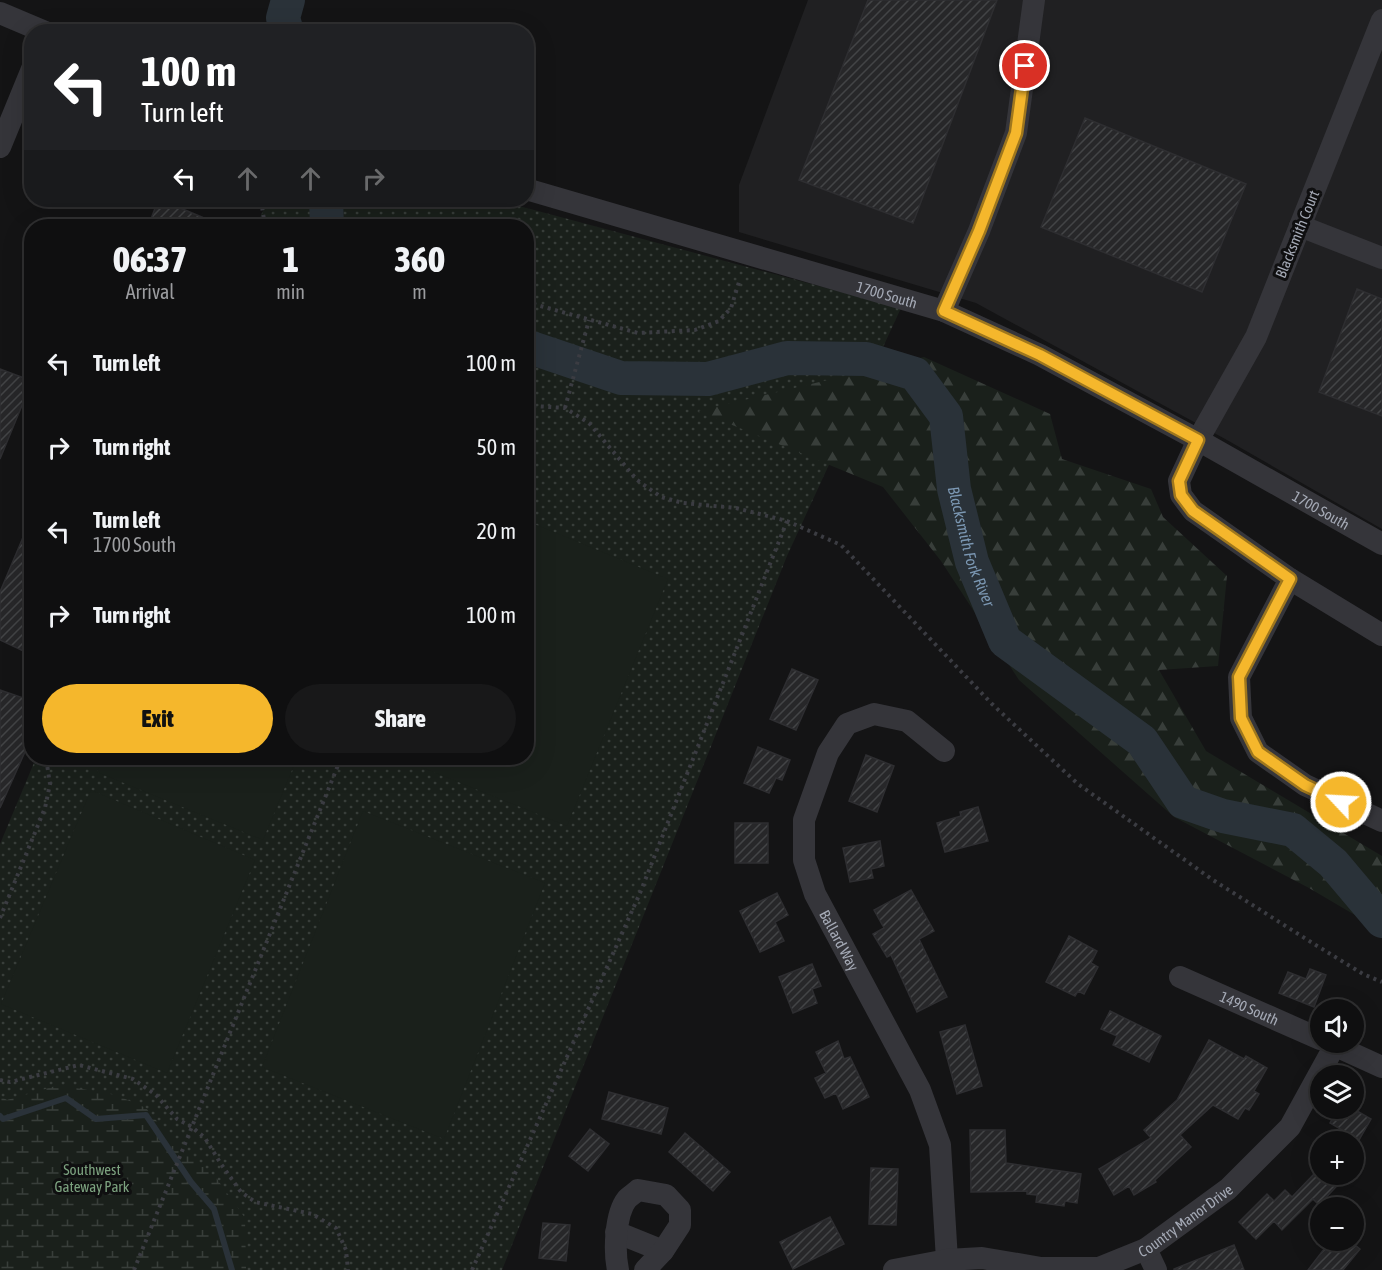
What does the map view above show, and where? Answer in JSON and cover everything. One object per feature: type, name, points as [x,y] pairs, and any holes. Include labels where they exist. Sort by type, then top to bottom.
[{"type":"street","points":[[944,311],[979,231],[1016,133],[1034,0]]},
{"type":"street","points":[[0,13],[26,24]]},
{"type":"street","name":"Blacksmith Court","points":[[1382,20],[1256,337],[1198,440],[1179,481],[1181,495],[1193,511],[1290,579],[1382,635]]},
{"type":"street","points":[[0,147],[24,88]]},
{"type":"street","name":"1700 South","points":[[534,191],[726,245],[944,311],[1040,355],[1198,440],[1382,544]]},
{"type":"street","points":[[1300,226],[1382,258]]},
{"type":"street","points":[[1290,579],[1239,677],[1241,718],[1258,752],[1305,785],[1380,815]]},
{"type":"street","name":"Ballard Way","points":[[944,751],[907,721],[874,714],[847,724],[828,753],[804,820],[804,860],[815,894],[920,1090],[940,1145],[947,1260]]},
{"type":"street","name":"1490 South","points":[[1180,977],[1310,1035]]},
{"type":"street","name":"Country Manor Drive","points":[[894,1270],[947,1260],[982,1258],[1041,1268],[1099,1268],[1146,1249],[1228,1189],[1290,1127],[1323,1053]]},
{"type":"street","name":"1490 South","points":[[1350,1053],[1382,1067]]},
{"type":"street","points":[[618,1270],[616,1232],[626,1201],[638,1190],[666,1195],[680,1210],[680,1224],[663,1251],[645,1270]]},
{"type":"street","points":[[616,1232],[663,1251]]},
{"type":"street","points":[[1146,1249],[1156,1270]]},
{"type":"path","points":[[534,304],[638,333],[695,330],[719,321],[730,308],[739,282]]},
{"type":"path","points":[[565,408],[589,320]]},
{"type":"path","points":[[534,406],[565,408],[589,423],[637,480],[661,497],[683,503],[736,508],[787,521],[841,544],[992,704],[1078,784],[1213,880],[1324,950],[1382,982]]},
{"type":"path","points":[[472,1270],[640,893],[787,521]]},
{"type":"path","points":[[0,918],[45,808],[51,784],[47,765]]},
{"type":"path","points":[[134,1270],[338,765]]},
{"type":"path","points":[[0,1080],[10,1082],[79,1065],[133,1079],[156,1095],[177,1119],[192,1127],[205,1138],[242,1192],[255,1202],[312,1214],[336,1228],[346,1250],[348,1270]]},
{"type":"shaded area","points":[[808,0],[1382,0],[1382,529],[1227,440],[976,303],[739,232],[739,185]]},
{"type":"green space","points":[[265,207],[523,207],[901,308],[787,556],[502,1270],[0,1270],[0,844],[33,765],[534,765],[534,219],[259,219]]},
{"type":"green space","points":[[924,357],[1050,414],[1062,459],[1151,489],[1163,517],[1227,576],[1218,666],[1159,670],[1206,751],[1382,856],[1382,931],[1309,888],[1174,817],[1019,680],[941,561],[883,487],[698,411]]},
{"type":"green space","points":[[534,524],[668,579],[567,826],[416,765],[534,765]]},
{"type":"green space","points":[[100,765],[294,765],[263,840],[97,772]]},
{"type":"green space","points":[[91,790],[255,860],[167,1073],[1,1004]]},
{"type":"green space","points":[[363,811],[545,883],[444,1139],[262,1067]]},
{"type":"green space","name":"Southwest Gateway Park","points":[[59,1085],[116,1095],[146,1108],[169,1136],[217,1179],[245,1218],[246,1270],[0,1270],[0,1096],[7,1100]]},
{"type":"building","points":[[868,0],[997,0],[913,223],[799,180]]},
{"type":"building","points":[[1085,118],[1246,184],[1202,292],[1041,227]]},
{"type":"building","points":[[155,207],[178,207],[206,219],[151,219]]},
{"type":"building","points":[[1357,289],[1382,299],[1382,416],[1319,392]]},
{"type":"building","points":[[0,369],[24,378],[24,400],[0,459]]},
{"type":"building","points":[[24,535],[24,651],[0,640],[0,592]]},
{"type":"building","points":[[792,669],[818,680],[796,730],[770,719]]},
{"type":"building","points":[[0,690],[24,698],[24,754],[0,808]]},
{"type":"building","points":[[758,747],[790,760],[782,780],[776,778],[769,793],[744,783]]},
{"type":"building","points":[[866,755],[894,766],[877,812],[849,801]]},
{"type":"building","points":[[978,807],[988,841],[945,852],[937,823],[961,816],[960,812]]},
{"type":"building","points":[[735,823],[768,823],[768,863],[735,863]]},
{"type":"building","points":[[880,841],[884,866],[871,869],[873,878],[850,882],[843,848]]},
{"type":"building","points":[[911,890],[934,931],[919,939],[947,997],[917,1012],[891,955],[887,957],[873,934],[884,928],[874,910]]},
{"type":"building","points":[[777,893],[788,915],[775,922],[784,941],[760,952],[740,911]]},
{"type":"building","points":[[1069,936],[1097,951],[1091,963],[1098,967],[1084,994],[1078,991],[1075,996],[1046,982]]},
{"type":"building","points":[[812,964],[821,986],[812,989],[817,1003],[793,1013],[779,977]]},
{"type":"building","points":[[1310,969],[1326,975],[1317,999],[1310,999],[1310,1005],[1279,993],[1288,972],[1306,979]]},
{"type":"building","points":[[1110,1011],[1161,1036],[1149,1062],[1113,1045],[1117,1036],[1101,1029]]},
{"type":"building","points":[[965,1025],[982,1086],[957,1094],[940,1032]]},
{"type":"building","points":[[1209,1040],[1244,1059],[1246,1056],[1267,1068],[1254,1091],[1259,1094],[1249,1110],[1245,1108],[1238,1119],[1213,1105],[1180,1135],[1191,1147],[1155,1180],[1156,1182],[1134,1195],[1129,1186],[1114,1195],[1099,1169],[1151,1138],[1144,1130],[1177,1100]]},
{"type":"building","points":[[838,1041],[844,1059],[850,1057],[869,1097],[843,1109],[836,1093],[825,1098],[815,1078],[826,1073],[816,1052]]},
{"type":"building","points":[[609,1092],[668,1108],[661,1134],[602,1119]]},
{"type":"building","points":[[1364,1115],[1371,1119],[1364,1131],[1344,1131],[1330,1123],[1332,1119],[1364,1119]]},
{"type":"building","points":[[590,1129],[609,1144],[588,1171],[569,1156]]},
{"type":"building","points":[[970,1130],[1005,1130],[1006,1163],[1081,1174],[1077,1203],[1065,1201],[1064,1206],[1036,1202],[1037,1195],[1027,1194],[1027,1191],[971,1192]]},
{"type":"building","points":[[685,1133],[730,1172],[713,1191],[669,1152]]},
{"type":"building","points":[[871,1168],[898,1169],[896,1225],[869,1224]]},
{"type":"building","points":[[1310,1178],[1310,1185],[1338,1185],[1326,1197],[1310,1197],[1310,1202],[1282,1230],[1274,1221],[1256,1239],[1239,1222],[1267,1194],[1274,1201],[1285,1190],[1292,1197]]},
{"type":"building","points":[[830,1217],[844,1244],[793,1269],[780,1242]]},
{"type":"building","points":[[543,1223],[570,1225],[566,1261],[539,1258]]},
{"type":"building","points":[[1234,1245],[1244,1270],[1174,1270],[1174,1269]]},
{"type":"building","points":[[1323,1251],[1358,1251],[1343,1270],[1308,1270]]},
{"type":"waterway","name":"Blacksmith Fork River","points":[[285,24],[283,18],[288,0]]},
{"type":"waterway","name":"Blacksmith Fork River","points":[[326,207],[327,219]]},
{"type":"waterway","name":"Blacksmith Fork River","points":[[534,349],[621,378],[708,379],[787,358],[866,359],[915,374],[946,416],[954,489],[972,562],[1005,641],[1142,741],[1183,802],[1223,816],[1293,830],[1333,863],[1382,921]]},
{"type":"waterway","points":[[0,1116],[3,1119],[66,1098],[96,1119],[146,1115],[191,1182],[214,1209],[232,1270]]},
{"type":"route","points":[[1025,66],[1016,133],[979,231],[944,311],[1040,355],[1198,440],[1179,481],[1181,495],[1193,511],[1290,579],[1239,677],[1241,718],[1258,752],[1305,785],[1341,802]]}]
